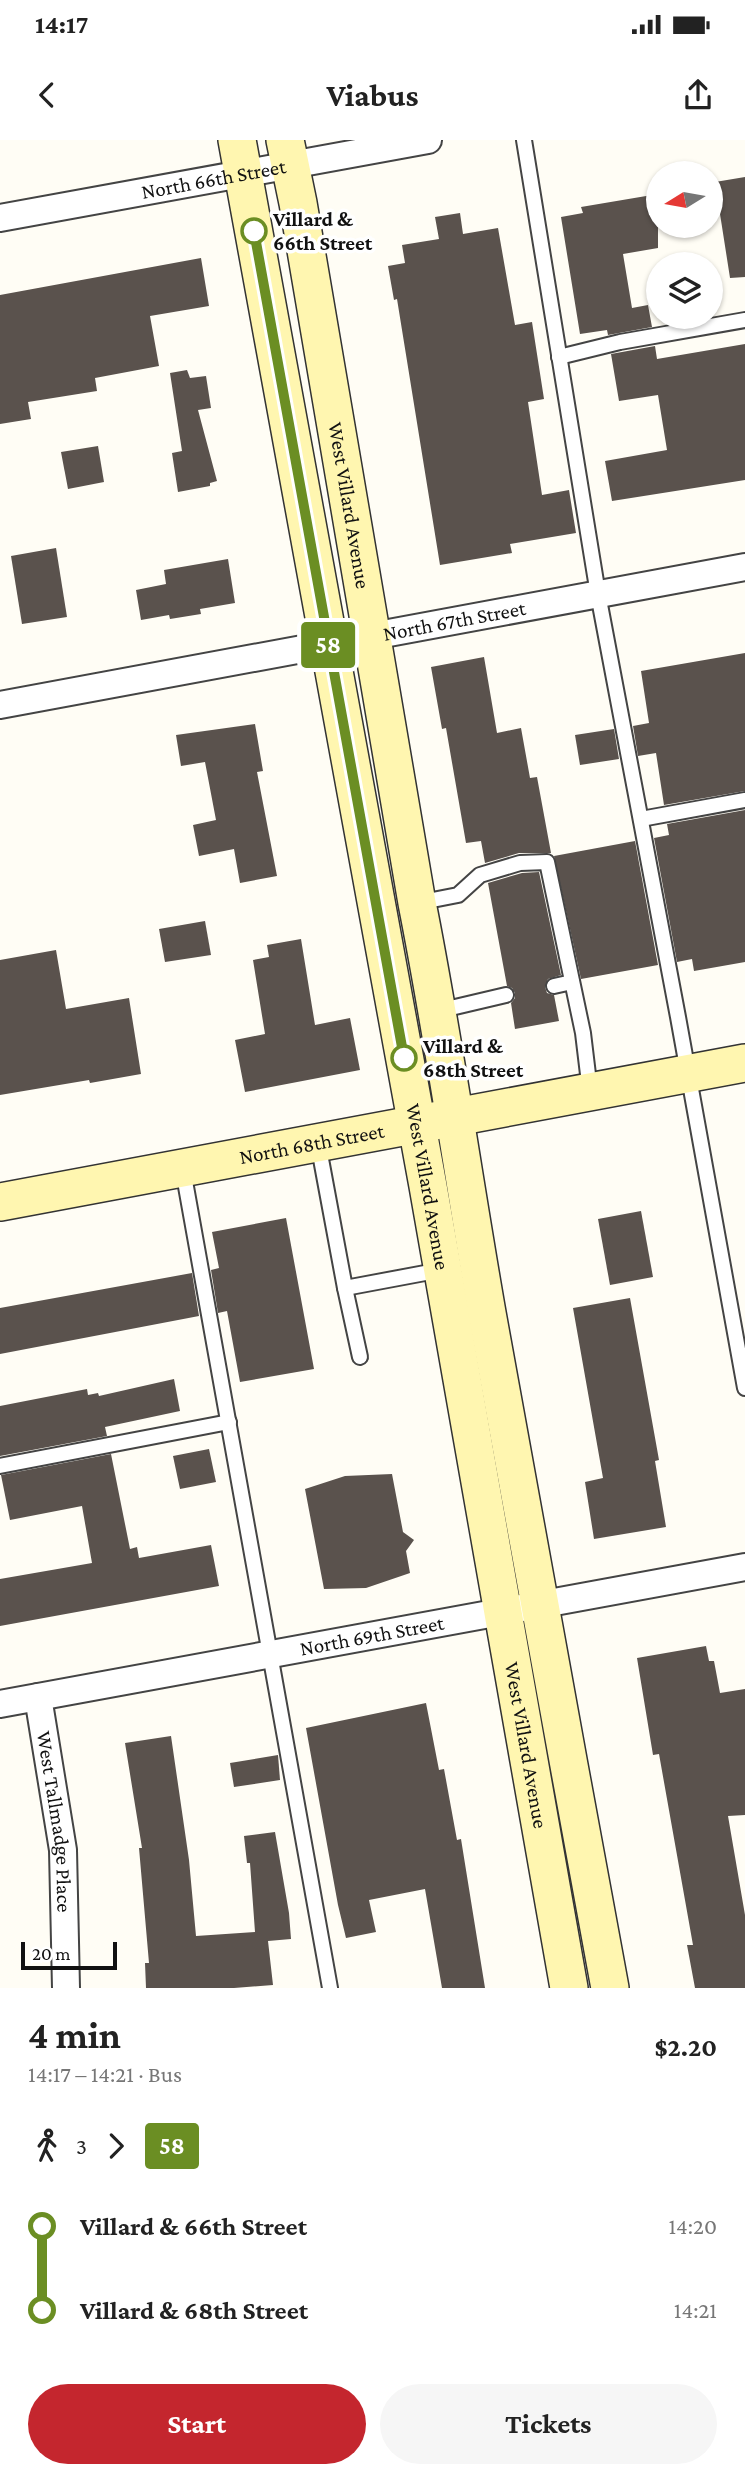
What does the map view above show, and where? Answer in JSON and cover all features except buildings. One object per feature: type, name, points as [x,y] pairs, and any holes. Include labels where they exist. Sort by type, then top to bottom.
[{"type":"street","name":"North 66th Street","points":[[0,218],[240,156],[428,140]]},
{"type":"street","name":"West Villard Avenue","points":[[287,152],[417,903],[439,1011],[454,1116],[539,1605],[610,1988]]},
{"type":"street","name":"West Villard Avenue","points":[[240,156],[443,1270],[569,1988]]},
{"type":"street","name":"North 67th Street","points":[[0,705],[745,567]]},
{"type":"street","name":"North 68th Street","points":[[0,1202],[745,1063]]},
{"type":"street","name":"North 69th Street","points":[[0,1704],[745,1567]]},
{"type":"street","name":"West Tallmadge Place","points":[[38,1697],[63,1850],[66,1988]]},
{"type":"lane","points":[[524,140],[598,594],[688,1073],[740,1328],[745,1388]]},
{"type":"lane","points":[[559,357],[620,342],[745,320]]},
{"type":"lane","points":[[641,819],[745,800]]},
{"type":"lane","points":[[417,903],[458,895],[481,875],[520,863],[547,862],[583,1033],[590,1091]]},
{"type":"lane","points":[[554,986],[572,982]]},
{"type":"lane","points":[[439,1011],[506,995]]},
{"type":"lane","points":[[318,1142],[360,1357]]},
{"type":"lane","points":[[183,1168],[330,1988]]},
{"type":"lane","points":[[345,1288],[443,1270]]},
{"type":"lane","points":[[0,1466],[229,1422]]},
{"type":"bus line","name":"58","points":[[254,231],[404,1058]]},
{"type":"place","name":"Villard & 66th Street","points":[[254,231]]},
{"type":"place","name":"Villard & 68th Street","points":[[404,1058]]}]
